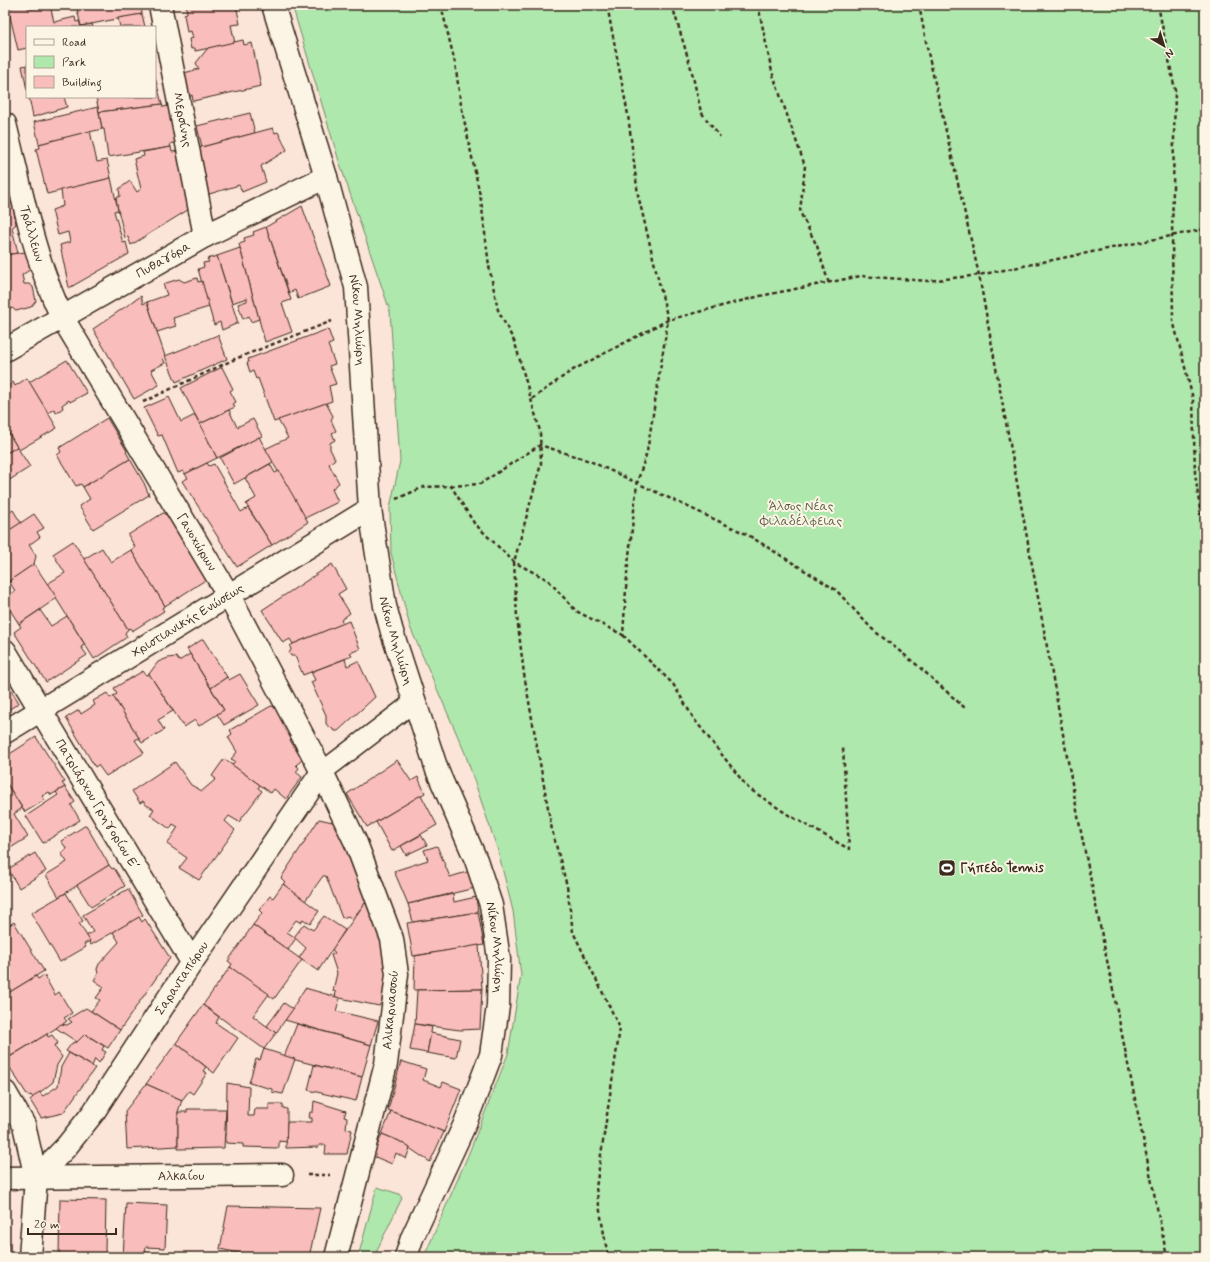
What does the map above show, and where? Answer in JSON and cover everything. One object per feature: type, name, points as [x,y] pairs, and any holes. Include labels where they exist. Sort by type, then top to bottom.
[{"type":"street","name":"Μερσίνης","points":[[160,5],[204,236]]},
{"type":"street","name":"Νίκου Μηλιώρη","points":[[273,5],[326,177],[356,287],[370,509],[385,606],[437,770],[476,860],[491,906],[499,959],[498,1006],[490,1055],[464,1126],[412,1238],[406,1257]]},
{"type":"street","name":"Τράλλεων","points":[[5,124],[29,221],[51,296],[62,317]]},
{"type":"street","name":"Πυθαγόρα","points":[[5,350],[204,236],[326,177]]},
{"type":"street","name":"Γανοχώρων","points":[[62,317],[229,596],[322,772]]},
{"type":"street","name":"Χριστιανικής Ενώσεως","points":[[5,732],[370,509]]},
{"type":"street","name":"Πατριάρχου Γρηγορίου Ε΄","points":[[5,651],[192,962]]},
{"type":"street","points":[[322,772],[415,701]]},
{"type":"street","name":"Σαρανταπόρου","points":[[36,1178],[66,1147],[93,1113],[192,962],[322,772]]},
{"type":"street","name":"Αλικαρνασσού","points":[[322,772],[356,843],[377,895],[392,939],[397,974],[386,1064],[356,1174],[336,1257]]},
{"type":"street","points":[[5,1092],[24,1125],[36,1178],[30,1257]]},
{"type":"street","name":"Αλκαίου","points":[[5,1178],[282,1175]]},
{"type":"path","points":[[441,5],[455,64],[461,105],[481,200],[489,266],[498,310],[515,343],[540,431],[541,464],[514,562],[517,617],[524,674],[552,830],[567,886],[574,932],[620,1028],[596,1188],[608,1257]]},
{"type":"path","points":[[607,5],[628,115],[638,195],[668,320],[647,452],[637,483],[627,574],[623,635]]},
{"type":"path","points":[[672,5],[691,68],[701,112],[720,137]]},
{"type":"path","points":[[758,5],[772,72],[806,166],[800,212],[817,246],[829,284]]},
{"type":"path","points":[[919,5],[929,57],[979,275],[1080,828],[1167,1257]]},
{"type":"path","points":[[1158,5],[1175,90],[1172,236],[1173,320],[1193,400],[1195,473],[1205,546]]},
{"type":"path","points":[[532,399],[571,371],[668,320],[760,296],[829,284],[862,276],[928,281],[979,275],[1205,229]]},
{"type":"path","points":[[119,413],[235,359],[357,311]]},
{"type":"path","points":[[540,445],[590,461],[748,534],[836,590],[872,629],[917,665],[965,708]]},
{"type":"path","points":[[370,509],[424,487],[480,484],[540,445]]},
{"type":"path","points":[[451,486],[474,523],[514,562],[548,580],[576,611],[623,635],[673,684],[694,719],[748,788],[787,814],[849,849],[843,748]]},
{"type":"path","points":[[282,1175],[356,1174]]},
{"type":"green space","name":"Άλσος Νέας Φιλαδέλφειας","points":[[292,5],[1205,5],[1205,1257],[424,1257],[469,1153],[508,1054],[521,975],[513,911],[498,851],[465,753],[410,627],[391,553],[390,508],[400,461],[390,311],[339,161]]},
{"type":"green space","points":[[377,1187],[399,1194],[402,1198],[377,1250],[378,1257],[358,1257]]},
{"type":"building","points":[[27,5],[28,9],[50,5],[54,22],[75,17],[76,22],[79,21],[81,26],[26,26],[26,48],[18,50],[8,8]]},
{"type":"building","points":[[100,5],[141,5],[142,14],[81,26],[77,9]]},
{"type":"building","points":[[186,5],[236,5],[240,24],[231,25],[235,43],[195,51],[195,48],[191,49],[189,39],[193,38],[191,31],[187,32],[184,14],[187,13]]},
{"type":"building","points":[[142,14],[145,26],[120,26],[118,18]]},
{"type":"building","points":[[92,24],[93,26],[81,26]]},
{"type":"building","points":[[243,40],[244,45],[252,43],[261,86],[193,101],[192,95],[189,97],[184,73],[199,69],[196,63],[208,48]]},
{"type":"building","points":[[26,65],[26,85],[22,66]]},
{"type":"building","points":[[156,81],[162,104],[99,112],[96,98],[156,98]]},
{"type":"building","points":[[29,98],[64,98],[67,107],[33,117]]},
{"type":"building","points":[[162,104],[163,107],[169,106],[176,142],[170,144],[171,147],[108,157],[104,129],[102,129],[99,112]]},
{"type":"building","points":[[98,107],[102,129],[39,144],[34,122]]},
{"type":"building","points":[[250,113],[255,133],[202,147],[197,126]]},
{"type":"building","points":[[273,128],[275,133],[278,132],[287,150],[261,166],[266,182],[242,192],[239,185],[206,195],[198,148]]},
{"type":"building","points":[[90,131],[97,162],[107,160],[111,178],[47,194],[36,149],[40,148],[39,144]]},
{"type":"building","points":[[171,147],[172,152],[178,151],[191,208],[131,245],[128,237],[125,238],[118,210],[116,198],[120,196],[119,189],[130,181],[137,192],[141,189],[134,159],[144,156],[143,152]]},
{"type":"building","points":[[111,178],[118,210],[114,211],[123,243],[126,242],[129,254],[69,288],[60,245],[70,242],[68,232],[58,235],[52,210],[63,206],[61,190]]},
{"type":"building","points":[[5,202],[9,202],[13,205],[16,224],[12,228],[18,253],[5,255]]},
{"type":"building","points":[[302,206],[331,286],[298,299],[295,290],[289,293],[266,227]]},
{"type":"building","points":[[266,227],[291,300],[282,303],[292,332],[265,342],[239,244],[245,242],[244,238],[254,235],[253,232]]},
{"type":"building","points":[[240,248],[259,319],[251,322],[249,316],[243,319],[238,304],[247,301],[247,298],[232,303],[217,256]]},
{"type":"building","points":[[25,252],[28,254],[31,269],[22,275],[24,284],[29,284],[33,287],[36,301],[31,307],[16,311],[12,308],[5,311],[5,255]]},
{"type":"building","points":[[217,256],[238,323],[222,330],[220,322],[214,325],[198,269],[204,267],[203,263],[209,262],[207,259]]},
{"type":"building","points":[[197,278],[198,282],[202,281],[209,307],[173,318],[176,326],[157,332],[147,302],[167,295],[163,284],[179,279],[184,282]]},
{"type":"building","points":[[141,296],[143,304],[147,302],[165,356],[163,358],[165,363],[151,370],[159,385],[134,399],[93,329]]},
{"type":"building","points":[[328,329],[333,343],[328,345],[335,364],[329,366],[336,384],[329,386],[332,401],[274,422],[258,378],[256,379],[253,371],[250,372],[247,363],[249,362],[248,359]]},
{"type":"building","points":[[218,335],[227,359],[176,382],[165,356]]},
{"type":"building","points":[[67,360],[87,393],[70,402],[69,400],[62,405],[63,408],[56,413],[54,409],[48,413],[29,382]]},
{"type":"building","points":[[222,367],[233,389],[230,391],[236,402],[233,404],[235,407],[200,424],[181,388]]},
{"type":"building","points":[[27,378],[57,428],[19,450],[5,427],[5,381],[8,386],[13,382],[15,386]]},
{"type":"building","points":[[169,397],[181,422],[195,415],[217,458],[185,474],[183,471],[178,473],[162,435],[158,436],[144,408]]},
{"type":"building","points":[[326,403],[333,416],[331,420],[336,431],[332,433],[335,440],[330,443],[330,449],[335,459],[329,464],[339,483],[332,489],[338,502],[305,518],[265,449],[288,438],[278,420]]},
{"type":"building","points":[[229,410],[237,427],[253,419],[262,436],[217,458],[200,424]]},
{"type":"building","points":[[107,418],[127,451],[126,452],[130,459],[83,487],[81,484],[76,486],[57,455],[61,452],[59,448]]},
{"type":"building","points":[[5,427],[17,447],[5,454]]},
{"type":"building","points":[[259,437],[273,462],[234,484],[220,458]]},
{"type":"building","points":[[17,447],[30,467],[8,481],[5,476],[5,454]]},
{"type":"building","points":[[130,459],[149,495],[93,529],[79,506],[90,499],[83,487]]},
{"type":"building","points":[[207,463],[209,466],[214,464],[241,512],[248,508],[272,545],[237,567],[182,481],[188,478],[185,474]]},
{"type":"building","points":[[270,464],[275,473],[279,471],[308,522],[272,545],[246,504],[256,498],[245,478]]},
{"type":"building","points":[[5,504],[10,512],[13,510],[21,523],[5,533]]},
{"type":"building","points":[[163,513],[168,516],[207,579],[165,606],[131,550],[135,547],[128,535]]},
{"type":"building","points":[[34,514],[44,528],[37,532],[40,537],[29,545],[36,556],[34,564],[5,584],[5,533]]},
{"type":"building","points":[[73,541],[128,629],[125,633],[127,637],[94,659],[47,584],[65,573],[53,554]]},
{"type":"building","points":[[102,548],[111,562],[131,550],[165,606],[162,608],[164,611],[132,631],[130,628],[128,629],[84,559]]},
{"type":"building","points":[[34,564],[57,598],[19,624],[5,602],[5,598],[15,591],[9,581]]},
{"type":"building","points":[[332,564],[346,589],[338,594],[350,613],[341,620],[343,624],[293,644],[290,639],[283,643],[262,610]]},
{"type":"building","points":[[40,610],[51,626],[67,616],[85,645],[81,647],[87,655],[46,682],[14,632],[21,627],[19,624]]},
{"type":"building","points":[[349,621],[360,649],[350,653],[352,656],[303,675],[295,656],[291,656],[289,653],[291,650],[290,646]]},
{"type":"building","points":[[203,639],[227,677],[211,688],[187,649]]},
{"type":"building","points":[[190,654],[224,710],[199,726],[195,720],[184,727],[149,674],[158,662],[176,657],[179,661]]},
{"type":"building","points":[[345,659],[347,666],[358,661],[375,697],[338,731],[335,731],[326,724],[326,715],[311,682],[315,680],[311,672]]},
{"type":"building","points":[[143,671],[146,675],[149,674],[173,711],[158,720],[164,730],[142,743],[113,696],[117,694],[114,688]]},
{"type":"building","points":[[240,674],[259,705],[224,725],[217,714],[224,710],[211,688],[227,677],[229,680]]},
{"type":"building","points":[[5,680],[19,703],[5,712]]},
{"type":"building","points":[[107,693],[110,698],[113,696],[139,738],[135,740],[144,753],[106,776],[98,765],[95,767],[66,718],[79,710],[81,714],[95,705],[93,701]]},
{"type":"building","points":[[271,706],[279,708],[296,736],[290,740],[302,760],[296,765],[299,768],[296,772],[302,777],[286,799],[274,789],[271,793],[232,765],[235,761],[231,759],[237,752],[228,737],[232,734],[230,730]]},
{"type":"building","points":[[36,737],[65,782],[62,783],[65,787],[51,795],[49,792],[42,796],[45,800],[25,812],[5,781],[5,757]]},
{"type":"building","points":[[224,759],[260,785],[258,788],[262,791],[239,822],[229,816],[225,821],[235,830],[199,880],[179,868],[187,858],[167,844],[178,827],[173,824],[170,829],[150,815],[154,809],[146,805],[143,801],[140,803],[132,791],[175,762],[191,785],[202,791],[216,779],[212,776]]},
{"type":"building","points":[[397,760],[411,781],[418,777],[425,793],[367,827],[347,794]]},
{"type":"building","points":[[5,781],[22,808],[14,814],[28,837],[9,849],[5,843]]},
{"type":"building","points":[[65,787],[75,802],[71,805],[80,820],[43,843],[26,816],[58,795],[56,792]]},
{"type":"building","points":[[421,795],[437,825],[392,851],[376,822]]},
{"type":"building","points":[[319,819],[337,823],[367,901],[352,919],[348,916],[342,918],[326,876],[323,876],[305,901],[283,884],[285,882],[281,878]]},
{"type":"building","points":[[86,825],[109,865],[59,897],[46,875],[67,862],[61,853],[67,849],[61,841]]},
{"type":"building","points":[[421,835],[427,845],[406,855],[401,846]]},
{"type":"building","points":[[437,846],[450,877],[470,871],[475,888],[408,904],[394,871],[428,860],[424,850]]},
{"type":"building","points":[[35,853],[46,871],[19,888],[8,869]]},
{"type":"building","points":[[109,865],[112,869],[114,868],[125,886],[91,907],[77,885]]},
{"type":"building","points":[[283,884],[319,911],[310,924],[303,919],[301,923],[296,920],[287,932],[296,938],[288,950],[253,925],[262,913],[259,910],[270,896],[273,898]]},
{"type":"building","points":[[128,889],[143,915],[91,945],[86,936],[93,932],[83,915]]},
{"type":"building","points":[[66,893],[83,921],[79,923],[90,941],[84,944],[86,947],[60,962],[31,913]]},
{"type":"building","points":[[453,894],[454,902],[476,897],[478,912],[413,922],[408,904]]},
{"type":"building","points":[[365,903],[367,905],[370,903],[392,973],[385,1004],[381,1003],[379,1006],[335,997],[336,992],[333,991],[337,973],[331,955],[335,953],[332,949]]},
{"type":"building","points":[[478,912],[484,945],[413,956],[407,923]]},
{"type":"building","points":[[324,916],[345,930],[318,971],[299,958],[306,948],[294,937],[304,924],[313,930]]},
{"type":"building","points":[[139,917],[142,922],[145,919],[170,958],[120,1030],[91,1011],[100,1000],[96,998],[104,987],[94,980],[98,974],[97,969],[99,964],[119,942],[113,932]]},
{"type":"building","points":[[14,922],[44,971],[5,995],[5,928]]},
{"type":"building","points":[[253,925],[302,960],[274,999],[230,967],[232,964],[228,961]]},
{"type":"building","points":[[479,945],[482,989],[414,990],[415,956]]},
{"type":"building","points":[[230,967],[269,994],[253,1016],[276,1033],[264,1049],[203,1005]]},
{"type":"building","points":[[44,975],[55,995],[59,992],[72,1013],[64,1018],[67,1021],[47,1034],[11,1056],[8,1052],[5,1054],[5,995],[36,976],[38,979]]},
{"type":"building","points":[[305,988],[340,998],[336,1011],[378,1021],[371,1045],[285,1020]]},
{"type":"building","points":[[482,989],[480,1029],[460,1030],[415,1024],[417,990]]},
{"type":"building","points":[[284,1003],[293,1009],[276,1033],[267,1026]]},
{"type":"building","points":[[203,1005],[219,1017],[216,1023],[238,1038],[214,1073],[176,1043]]},
{"type":"building","points":[[86,1008],[120,1030],[108,1048],[85,1034],[77,1042],[56,1028],[61,1024],[67,1025],[72,1022],[68,1019]]},
{"type":"building","points":[[297,1024],[371,1045],[362,1077],[284,1057]]},
{"type":"building","points":[[415,1024],[432,1027],[427,1053],[410,1050]]},
{"type":"building","points":[[431,1033],[460,1039],[456,1058],[427,1053]]},
{"type":"building","points":[[47,1034],[48,1037],[52,1035],[58,1043],[54,1046],[62,1057],[57,1065],[53,1082],[33,1098],[31,1095],[28,1096],[5,1060]]},
{"type":"building","points":[[85,1034],[104,1046],[102,1050],[106,1052],[99,1063],[95,1059],[92,1066],[66,1051],[72,1043],[77,1042]]},
{"type":"building","points":[[176,1043],[206,1067],[203,1071],[207,1073],[193,1094],[189,1091],[182,1100],[146,1084]]},
{"type":"building","points":[[264,1049],[295,1059],[283,1094],[272,1092],[272,1089],[249,1083],[256,1059],[260,1060]]},
{"type":"building","points":[[69,1053],[95,1068],[63,1113],[41,1118],[30,1100],[39,1092],[43,1096],[58,1086],[61,1067]]},
{"type":"building","points":[[401,1061],[426,1069],[423,1080],[441,1087],[443,1082],[461,1089],[444,1132],[388,1110]]},
{"type":"building","points":[[314,1065],[362,1077],[356,1101],[308,1090]]},
{"type":"building","points":[[227,1083],[249,1087],[248,1116],[254,1116],[255,1109],[269,1109],[269,1104],[283,1104],[283,1108],[287,1109],[287,1142],[279,1141],[279,1148],[243,1147],[243,1144],[226,1143]]},
{"type":"building","points":[[146,1084],[182,1100],[178,1112],[178,1146],[127,1149],[125,1111]]},
{"type":"building","points":[[314,1101],[346,1111],[344,1117],[347,1118],[346,1129],[352,1130],[347,1154],[325,1154],[326,1145],[319,1145],[319,1147],[286,1148],[287,1122],[312,1122],[312,1118],[309,1118],[310,1112],[313,1112]]},
{"type":"building","points":[[187,1109],[226,1109],[224,1148],[178,1149],[178,1112],[187,1112]]},
{"type":"building","points":[[391,1111],[444,1132],[430,1162],[399,1141],[382,1134]]},
{"type":"building","points":[[382,1134],[399,1141],[410,1148],[406,1159],[396,1153],[392,1164],[373,1156]]},
{"type":"building","points":[[60,1199],[106,1200],[105,1251],[109,1252],[109,1257],[59,1257]]},
{"type":"building","points":[[126,1203],[167,1205],[165,1248],[146,1247],[145,1257],[123,1257]]},
{"type":"building","points":[[228,1206],[320,1208],[309,1257],[257,1257],[220,1249]]},
{"type":"building","points":[[5,1244],[9,1244],[9,1257],[5,1257]]},
{"type":"building","points":[[241,1254],[257,1257],[241,1257]]},
{"type":"place","name":"Γήπεδο Tennis","points":[[947,868]]}]
